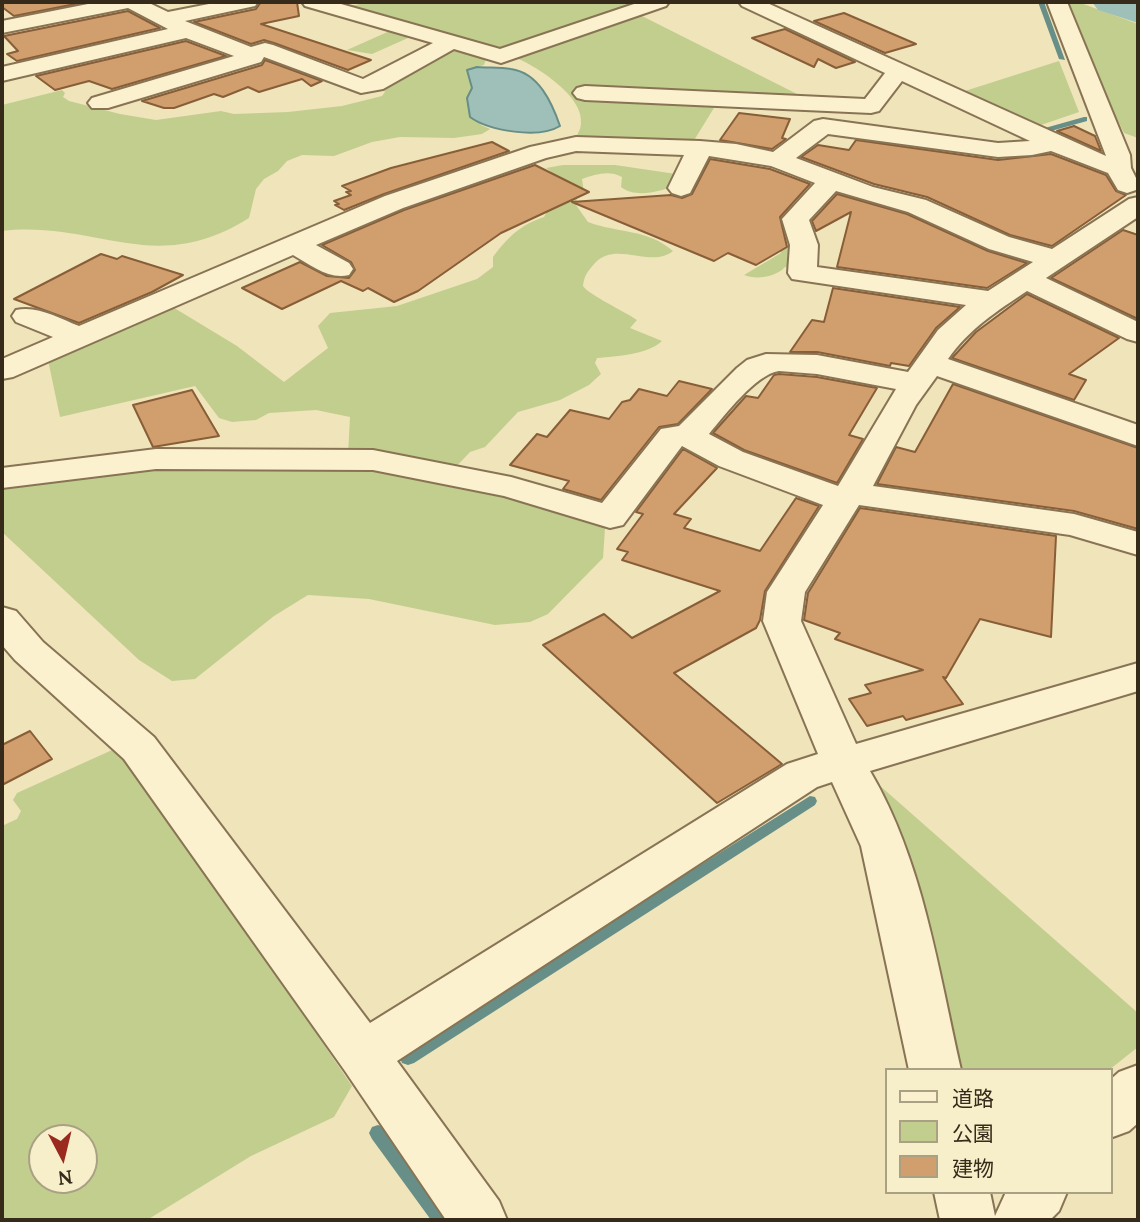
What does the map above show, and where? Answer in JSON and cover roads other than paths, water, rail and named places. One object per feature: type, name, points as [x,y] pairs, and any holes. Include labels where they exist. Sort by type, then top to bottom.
[{"type":"street","points":[[2,27],[130,2],[188,31],[250,54],[264,50],[361,86],[375,84],[452,42]]},
{"type":"street","points":[[166,19],[248,2]]},
{"type":"street","points":[[312,2],[501,55],[659,2]]},
{"type":"street","points":[[749,2],[1054,142],[1118,168]]},
{"type":"street","points":[[935,1068],[884,846],[866,803],[843,763],[782,621],[786,592],[847,496],[877,442],[949,336],[993,300],[1138,205],[1118,168],[1118,155],[1057,2]]},
{"type":"street","points":[[2,74],[188,31]]},
{"type":"street","points":[[100,103],[253,57],[250,54]]},
{"type":"street","points":[[585,93],[871,106],[898,71]]},
{"type":"street","points":[[778,160],[823,126],[998,150],[1032,148],[1054,142]]},
{"type":"street","points":[[2,370],[394,202],[538,152],[576,144],[700,148],[778,160],[864,193],[917,206],[999,243],[1131,323]]},
{"type":"street","points":[[681,188],[700,148]]},
{"type":"street","points":[[975,173],[998,150]]},
{"type":"street","points":[[832,180],[794,219],[804,245],[803,273],[993,300]]},
{"type":"street","points":[[295,245],[339,270]]},
{"type":"street","points":[[27,316],[81,338]]},
{"type":"street","points":[[688,436],[751,371],[766,363],[923,373],[1138,436]]},
{"type":"street","points":[[2,478],[156,458],[373,460],[511,487],[610,517],[673,436],[688,436],[730,459],[847,496],[1074,525],[1138,544]]},
{"type":"street","points":[[2,620],[29,651],[139,748],[363,1055],[479,1220]]},
{"type":"street","points":[[363,1055],[802,775],[1138,677]]},
{"type":"street","points":[[1112,1112],[1138,1088]]},
{"type":"street","points":[[962,1194],[968,1220]]},
{"type":"street","points":[[1022,1220],[1030,1202],[1037,1194]]},
{"type":"water","points":[[477,67],[511,69],[529,76],[543,90],[560,126],[540,132],[514,132],[489,126],[470,117],[467,98],[472,88],[467,70]]},
{"type":"waterway","points":[[618,10],[641,2]]},
{"type":"waterway","points":[[1041,2],[1063,59]]},
{"type":"waterway","points":[[1111,2],[1138,12]]},
{"type":"waterway","points":[[1035,127],[1044,131],[1084,119]]},
{"type":"waterway","points":[[408,1058],[810,801]]},
{"type":"waterway","points":[[378,1133],[442,1220]]}]
